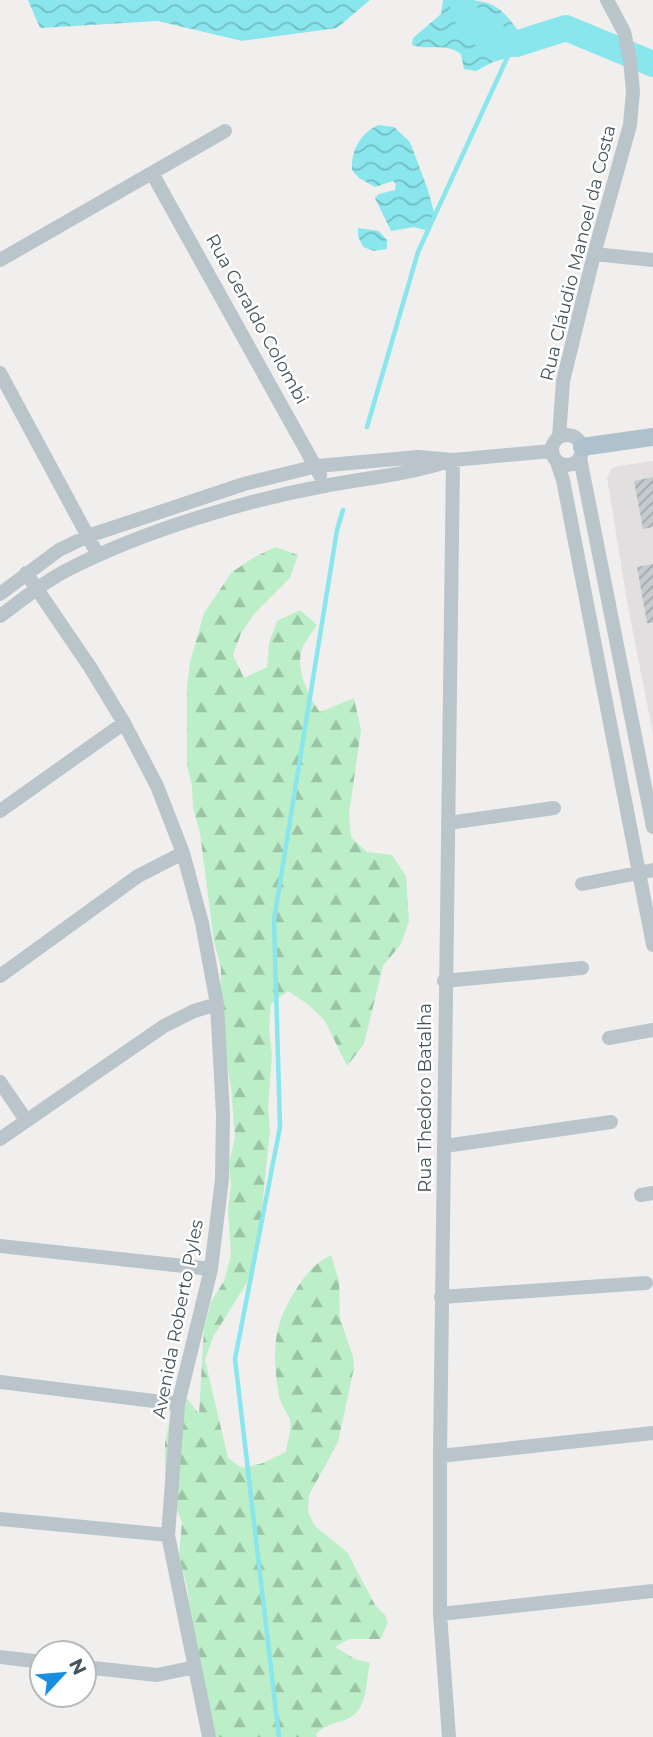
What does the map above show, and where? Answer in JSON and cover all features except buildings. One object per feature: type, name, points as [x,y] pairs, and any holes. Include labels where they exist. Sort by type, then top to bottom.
[{"type":"main road","points":[[581,453],[653,437]]},
{"type":"street","name":"Rua Cláudio Manoel da Costa","points":[[559,437],[563,381],[594,254],[631,125],[633,91],[630,60],[624,32],[607,0]]},
{"type":"street","points":[[0,260],[225,131]]},
{"type":"street","name":"Rua Geraldo Colombi","points":[[152,173],[317,467],[324,485]]},
{"type":"street","points":[[594,254],[653,260]]},
{"type":"street","points":[[0,373],[98,555]]},
{"type":"street","points":[[653,827],[647,766],[581,453],[573,436],[559,437],[553,443],[554,457],[563,480],[619,770],[646,872],[653,944]]},
{"type":"street","points":[[0,594],[59,550],[88,536],[244,484],[317,467],[418,457],[453,460],[554,457],[568,466],[576,462],[581,453]]},
{"type":"street","points":[[0,616],[37,588],[98,555],[146,536],[252,502],[324,485],[418,471],[453,460]]},
{"type":"street","name":"Rua Thedoro Batalha","points":[[449,1737],[440,1614],[440,1456],[445,1146],[444,981],[453,460]]},
{"type":"street","name":"Avenida Roberto Pyles","points":[[26,573],[90,667],[124,723],[157,786],[183,853],[202,923],[217,1004],[222,1101],[222,1179],[211,1269],[178,1404],[168,1535],[209,1737]]},
{"type":"street","points":[[0,811],[124,723]]},
{"type":"street","points":[[619,770],[647,766]]},
{"type":"street","points":[[448,823],[554,808]]},
{"type":"street","points":[[0,976],[138,876],[183,853]]},
{"type":"street","points":[[582,884],[646,872]]},
{"type":"street","points":[[444,981],[582,968]]},
{"type":"street","points":[[0,1139],[164,1026],[194,1011],[217,1004]]},
{"type":"street","points":[[610,1038],[653,1030]]},
{"type":"street","points":[[0,1082],[26,1120]]},
{"type":"street","points":[[445,1146],[611,1122]]},
{"type":"street","points":[[0,1246],[211,1269]]},
{"type":"street","points":[[441,1297],[646,1283]]},
{"type":"street","points":[[0,1382],[178,1404]]},
{"type":"street","points":[[440,1456],[653,1433]]},
{"type":"street","points":[[0,1519],[168,1535]]},
{"type":"street","points":[[440,1614],[653,1591]]},
{"type":"street","points":[[0,1657],[28,1660]]},
{"type":"street","points":[[98,1669],[157,1675],[195,1667]]},
{"type":"shaded area","points":[[653,461],[653,734],[628,607],[607,478],[611,469],[618,466]]},
{"type":"green space","points":[[275,547],[298,555],[290,578],[255,613],[241,633],[233,655],[244,678],[267,667],[269,643],[277,621],[300,610],[317,625],[303,646],[300,657],[308,691],[320,712],[354,698],[361,730],[349,814],[351,837],[367,852],[392,855],[406,876],[409,921],[401,944],[383,966],[364,1044],[347,1066],[325,1021],[309,1005],[288,991],[271,1004],[269,1028],[272,1055],[268,1107],[270,1130],[253,1273],[213,1337],[205,1360],[228,1458],[242,1468],[263,1463],[286,1452],[290,1424],[280,1399],[277,1381],[275,1353],[278,1327],[304,1278],[316,1265],[331,1255],[339,1281],[340,1318],[354,1368],[338,1442],[309,1495],[308,1512],[315,1526],[347,1552],[375,1605],[388,1622],[381,1639],[349,1639],[335,1647],[355,1659],[370,1663],[365,1696],[353,1716],[329,1725],[316,1734],[317,1737],[216,1737],[200,1688],[187,1586],[179,1557],[182,1522],[165,1474],[165,1443],[180,1389],[199,1414],[204,1328],[211,1302],[224,1281],[231,1255],[229,1163],[235,1137],[231,1088],[220,1024],[221,967],[214,942],[200,833],[193,808],[187,765],[187,686],[190,662],[204,613],[232,572]]},
{"type":"water","points":[[28,0],[370,0],[337,28],[242,41],[158,21],[40,28]]},
{"type":"water","points":[[443,0],[493,5],[508,17],[526,41],[522,54],[493,62],[476,71],[464,69],[461,54],[455,50],[412,45],[413,38],[441,14]]},
{"type":"water","points":[[378,125],[394,127],[410,142],[435,216],[428,231],[414,227],[391,231],[375,198],[379,194],[395,190],[396,184],[393,181],[375,187],[359,178],[352,170],[358,143]]},
{"type":"water","points":[[358,228],[379,231],[387,240],[387,249],[374,251],[363,247]]},
{"type":"waterway","points":[[461,0],[472,30],[516,44],[566,28],[653,64]]},
{"type":"waterway","points":[[367,427],[418,252],[508,56]]},
{"type":"waterway","points":[[279,1737],[235,1359],[280,1127],[274,920],[337,530],[343,510]]}]
